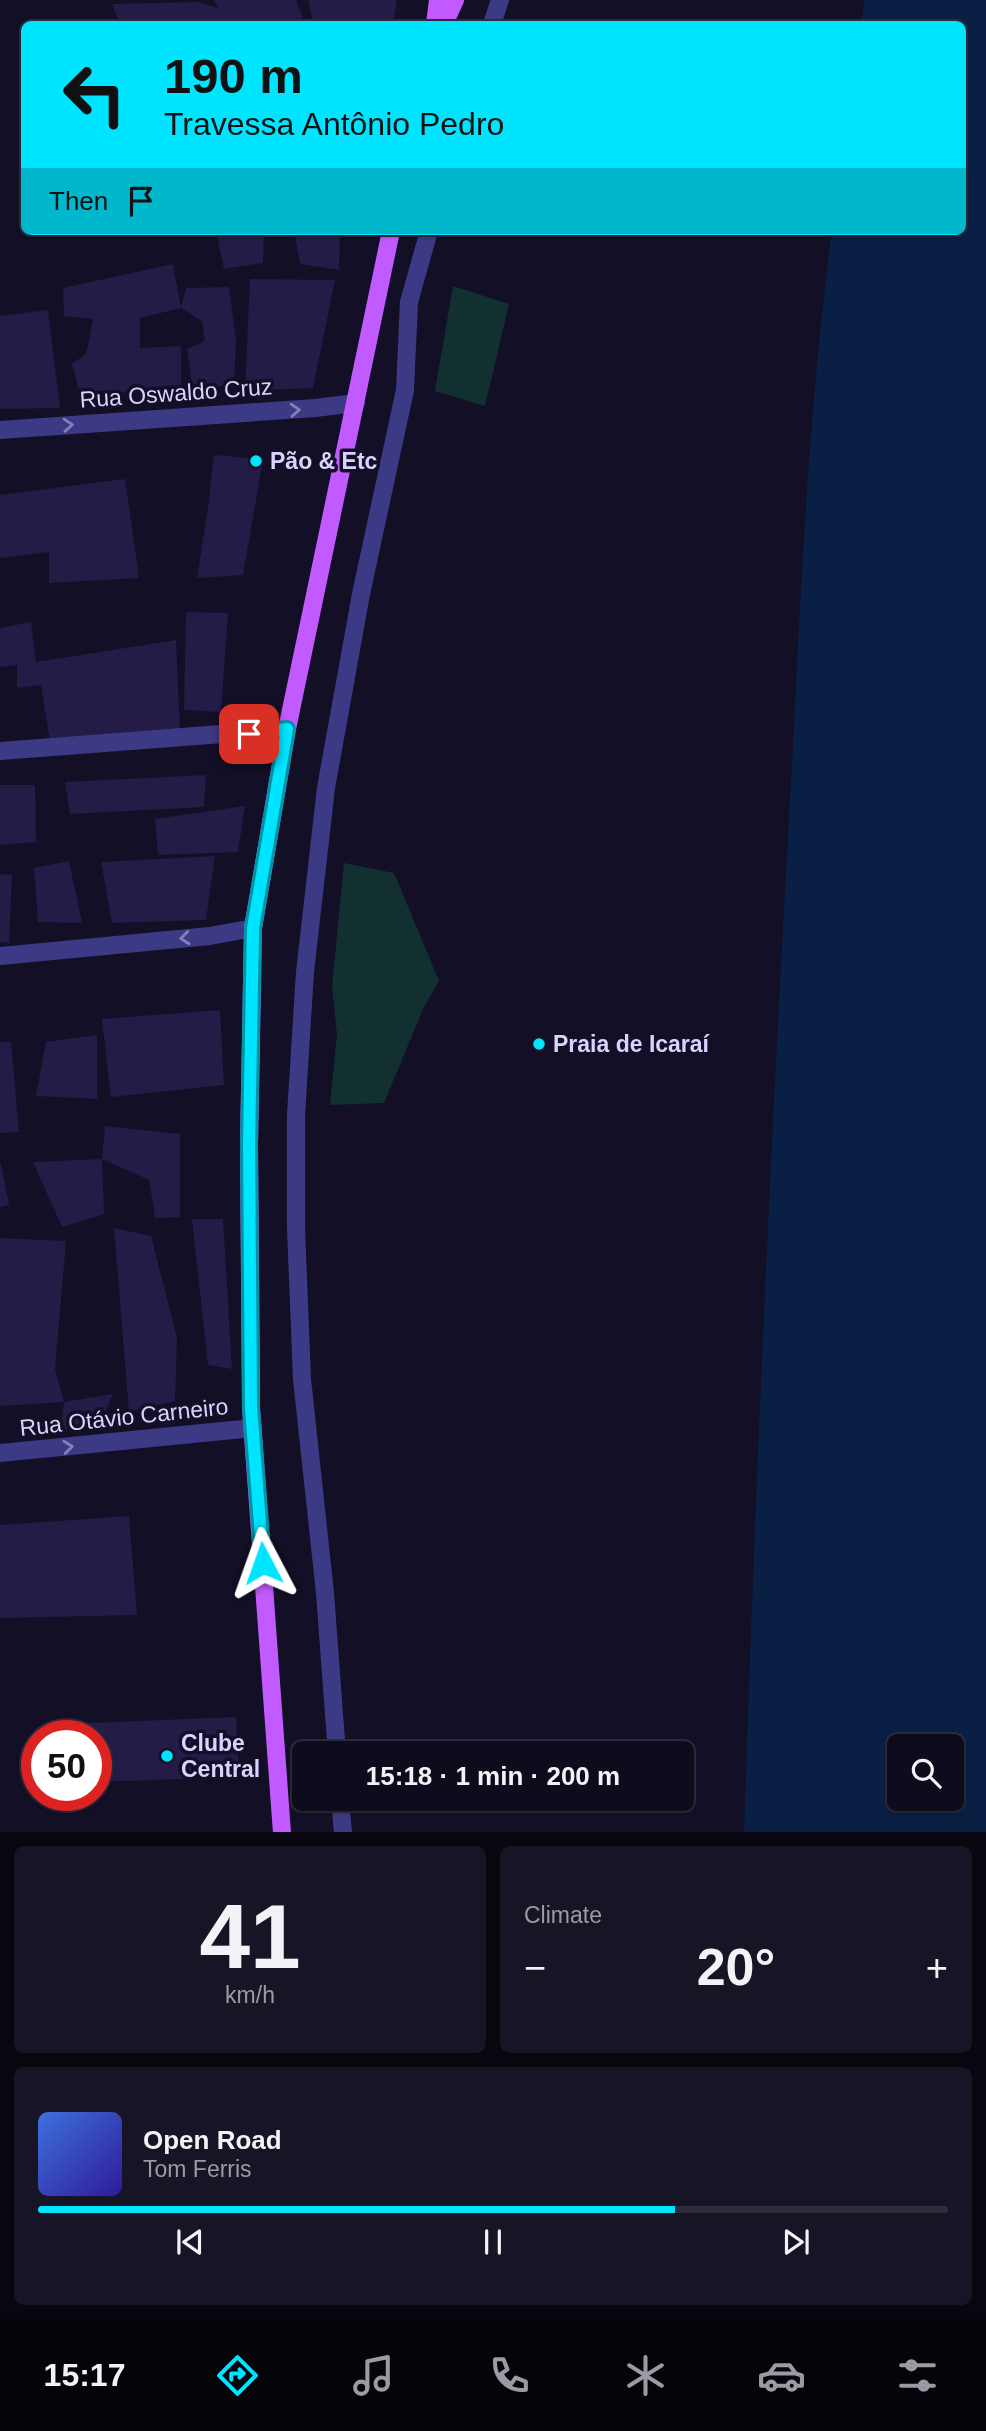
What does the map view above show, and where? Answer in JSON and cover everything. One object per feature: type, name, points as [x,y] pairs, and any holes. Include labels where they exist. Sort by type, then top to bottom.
[{"type":"main road","points":[[435,21],[438,0]]},
{"type":"main road","points":[[445,21],[455,0]]},
{"type":"main road","points":[[282,1832],[251,1408],[249,1144],[253,928],[287,729],[390,235]]},
{"type":"street","points":[[493,21],[500,0]]},
{"type":"street","points":[[336,1741],[326,1593],[302,1379],[296,1228],[296,1115],[305,972],[326,788],[361,594],[405,390],[409,302],[428,235]]},
{"type":"street","name":"Rua Oswaldo Cruz","points":[[0,430],[356,403]]},
{"type":"street","points":[[0,751],[287,729]]},
{"type":"street","points":[[0,956],[210,936],[253,928]]},
{"type":"street","name":"Rua Otávio Carneiro","points":[[0,1453],[253,1428]]},
{"type":"street","points":[[341,1811],[343,1832]]},
{"type":"green space","points":[[453,286],[509,304],[485,406],[435,391]]},
{"type":"green space","points":[[344,863],[394,873],[439,981],[423,1009],[384,1103],[330,1105],[337,1035],[332,987]]},
{"type":"water","points":[[865,0],[986,0],[986,1832],[744,1832],[776,1072],[801,597],[816,377],[832,235],[966,235],[966,21],[861,21]]},
{"type":"building","points":[[213,0],[296,0],[303,18],[279,21],[119,21],[112,4],[199,2],[218,8]]},
{"type":"building","points":[[308,0],[397,1],[394,21],[312,21]]},
{"type":"building","points":[[217,235],[264,235],[263,263],[224,269]]},
{"type":"building","points":[[295,235],[340,235],[339,270],[300,264]]},
{"type":"building","points":[[173,264],[181,308],[140,318],[140,348],[181,346],[181,385],[81,398],[72,364],[86,354],[93,319],[64,316],[63,288]]},
{"type":"building","points":[[250,279],[335,280],[313,388],[245,391]]},
{"type":"building","points":[[229,287],[236,339],[234,387],[192,386],[187,349],[205,341],[202,321],[181,308],[186,288]]},
{"type":"building","points":[[48,310],[60,408],[0,409],[0,316]]},
{"type":"building","points":[[214,455],[263,459],[243,575],[197,578],[208,508]]},
{"type":"building","points":[[125,479],[139,578],[49,583],[49,552],[0,558],[0,495]]},
{"type":"building","points":[[186,612],[228,613],[221,712],[184,710]]},
{"type":"building","points":[[31,622],[36,662],[176,640],[180,732],[50,742],[41,685],[17,688],[17,665],[0,667],[0,628]]},
{"type":"building","points":[[206,775],[204,807],[70,814],[65,782]]},
{"type":"building","points":[[0,785],[35,785],[36,842],[0,845]]},
{"type":"building","points":[[245,806],[238,852],[158,855],[155,819]]},
{"type":"building","points":[[215,856],[206,920],[112,923],[101,862]]},
{"type":"building","points":[[69,861],[82,923],[38,922],[34,868]]},
{"type":"building","points":[[0,874],[12,875],[9,943],[0,942]]},
{"type":"building","points":[[220,1010],[224,1085],[111,1097],[102,1019]]},
{"type":"building","points":[[97,1035],[97,1099],[36,1096],[46,1042]]},
{"type":"building","points":[[0,1042],[11,1042],[19,1132],[0,1133]]},
{"type":"building","points":[[105,1126],[180,1134],[180,1217],[155,1218],[149,1180],[102,1159]]},
{"type":"building","points":[[102,1159],[104,1214],[62,1227],[33,1162]]},
{"type":"building","points":[[0,1164],[9,1205],[0,1207]]},
{"type":"building","points":[[192,1219],[223,1219],[232,1369],[208,1365]]},
{"type":"building","points":[[114,1228],[151,1236],[177,1338],[175,1401],[129,1412]]},
{"type":"building","points":[[0,1238],[66,1241],[55,1369],[64,1402],[0,1406]]},
{"type":"building","points":[[113,1394],[104,1414],[60,1432],[64,1402]]},
{"type":"building","points":[[129,1516],[137,1615],[0,1618],[0,1525]]},
{"type":"building","name":"Clube Central","points":[[236,1717],[239,1777],[112,1781],[112,1722]]},
{"type":"place","name":"Pão & Etc","points":[[256,461]]},
{"type":"place","name":"Praia de Icaraí","points":[[539,1044]]},
{"type":"place","name":"Clube Central","points":[[167,1756]]},
{"type":"route","points":[[249,734],[287,729],[253,928],[249,1144],[251,1408],[263,1563]]}]
